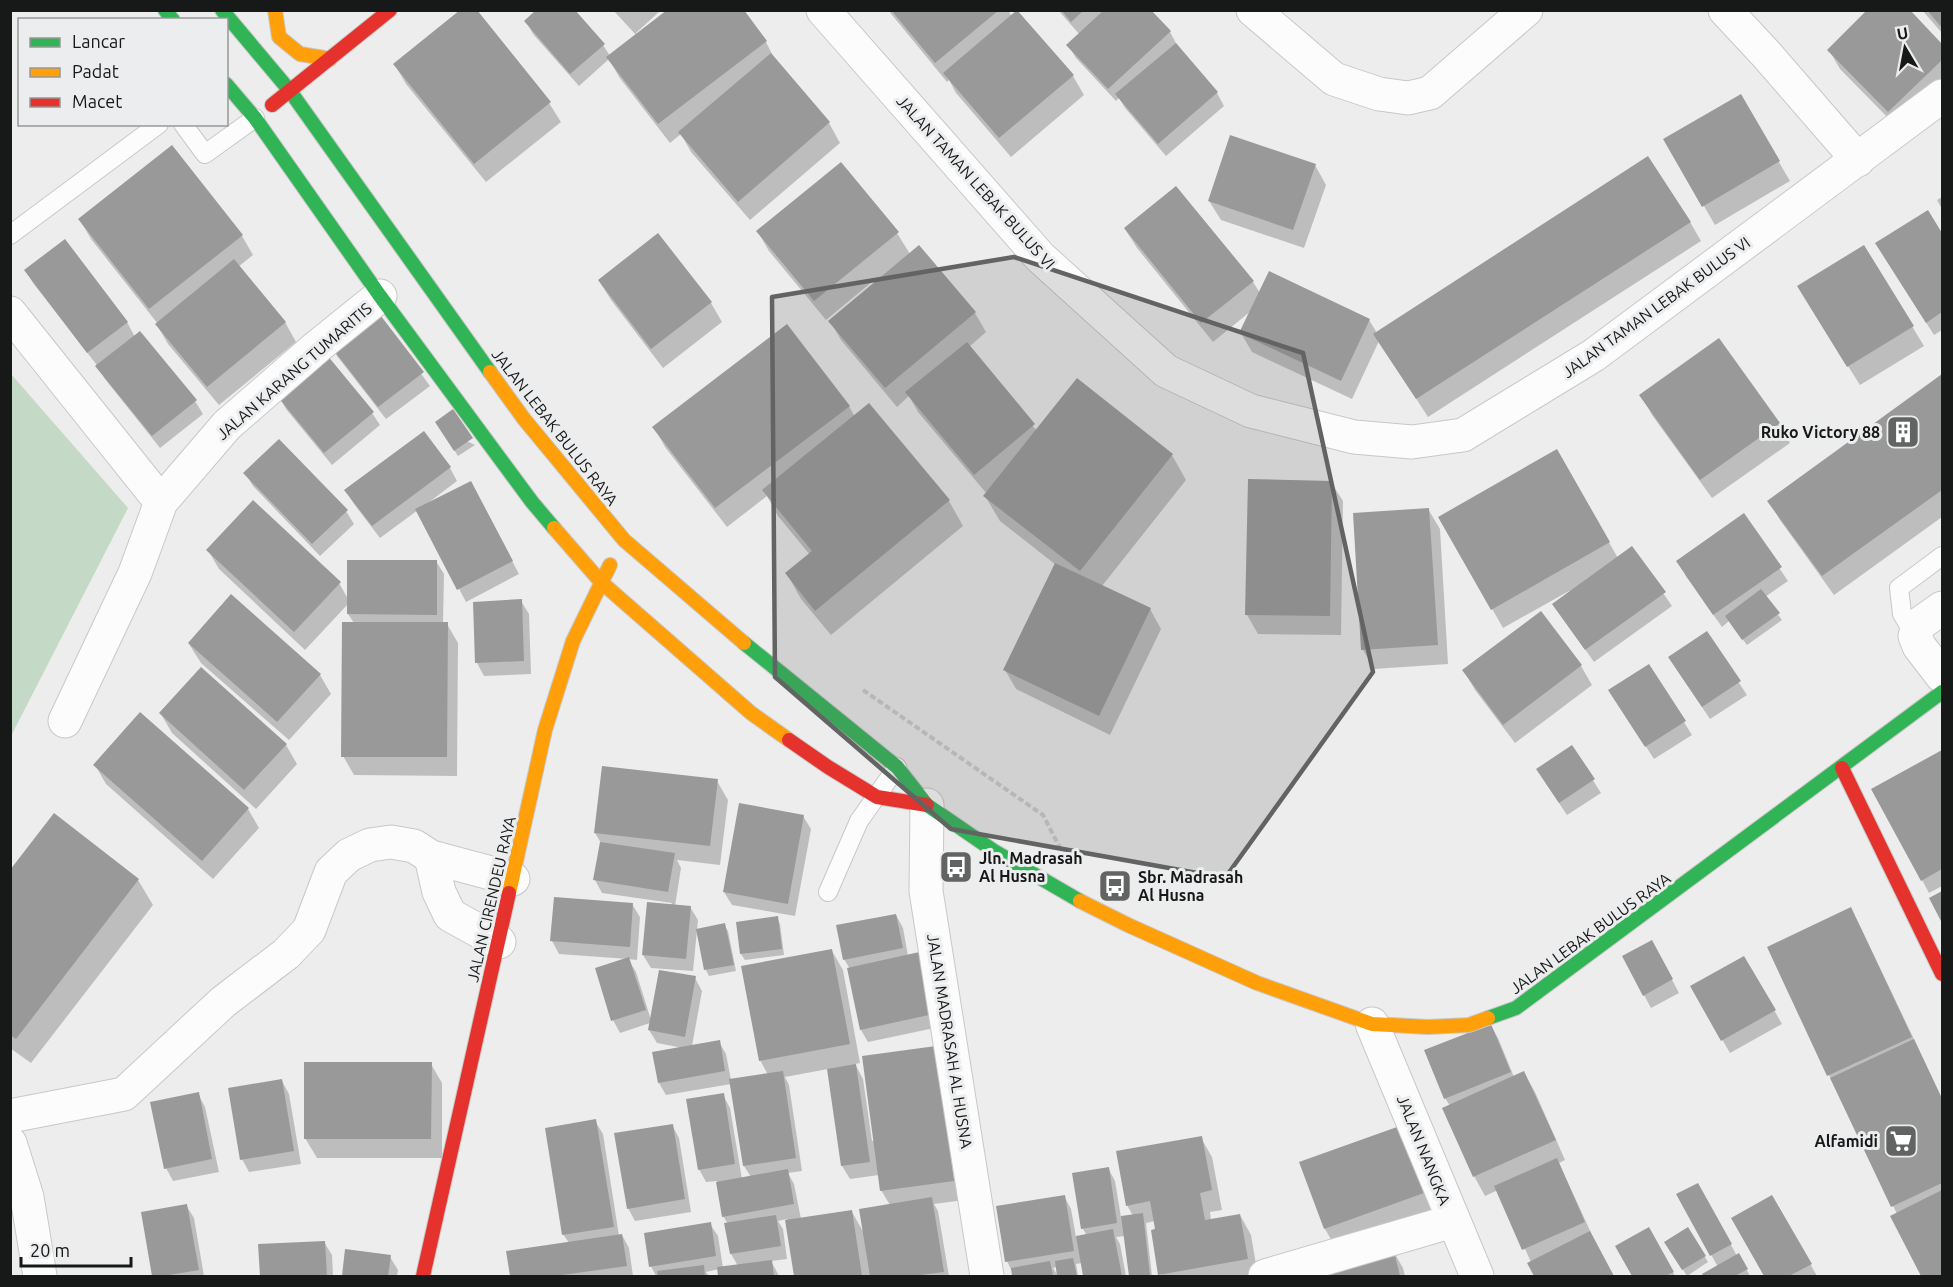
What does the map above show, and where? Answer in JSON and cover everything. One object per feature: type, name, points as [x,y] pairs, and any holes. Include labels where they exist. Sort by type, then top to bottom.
[{"type":"main road","points":[[275,10],[279,37],[300,54],[330,59]]},
{"type":"main road","points":[[255,118],[390,10]]},
{"type":"main road","name":"JALAN LEBAK BULUS RAYA","points":[[226,14],[290,91],[524,419],[620,548],[747,646],[897,767],[927,805],[994,852],[1065,893],[1128,925],[1257,983],[1372,1024],[1428,1028],[1469,1025],[1516,1008],[1942,692]]},
{"type":"main road","name":"JALAN LEBAK BULUS RAYA","points":[[228,86],[255,118],[380,296],[532,502],[601,582],[751,713],[828,767],[877,797],[927,805]]},
{"type":"main road","name":"JALAN CIRENDEU RAYA","points":[[423,1276],[545,730],[573,642],[620,548]]},
{"type":"main road","points":[[1842,768],[1942,974]]},
{"type":"street","name":"JALAN TAMAN LEBAK BULUS VI","points":[[824,10],[1040,257],[1166,372],[1251,411],[1354,437],[1412,442],[1463,435],[1594,355],[1942,96]]},
{"type":"street","points":[[1252,10],[1334,79],[1378,94],[1408,98],[1430,93],[1526,10]]},
{"type":"street","points":[[1725,10],[1858,160]]},
{"type":"street","name":"JALAN KARANG TUMARITIS","points":[[65,721],[135,573],[161,502],[227,425],[380,296]]},
{"type":"street","points":[[10,313],[161,502]]},
{"type":"street","points":[[1942,608],[1918,625],[1915,636],[1942,676]]},
{"type":"street","name":"JALAN MADRASAH AL HUSNA","points":[[927,805],[926,891],[987,1276]]},
{"type":"street","points":[[10,1116],[124,1094],[223,1002],[286,954],[309,930],[331,872],[349,855],[370,845],[391,842],[414,846],[431,857],[513,879]]},
{"type":"street","points":[[431,857],[439,892],[450,915],[499,942]]},
{"type":"street","name":"JALAN NANGKA","points":[[1372,1024],[1477,1276]]},
{"type":"street","points":[[10,1143],[27,1197],[40,1276]]},
{"type":"street","points":[[1265,1276],[1453,1221]]},
{"type":"lane","points":[[184,126],[205,154],[255,118]]},
{"type":"lane","points":[[10,235],[156,126]]},
{"type":"lane","points":[[1915,636],[1902,614],[1899,588],[1942,556]]},
{"type":"lane","points":[[828,892],[859,821],[897,767]]},
{"type":"path","points":[[862,689],[1043,815],[1061,849],[1065,893]]},
{"type":"highlighted area","points":[[1014,257],[1303,353],[1373,672],[1225,878],[951,829],[775,677],[772,297]]},
{"type":"green space","points":[[11,374],[128,508],[11,736]]},
{"type":"building","points":[[460,10],[477,10],[551,102],[474,164],[393,64]]},
{"type":"building","points":[[536,10],[575,10],[605,44],[570,74],[524,21]]},
{"type":"building","points":[[667,10],[744,10],[767,41],[658,124],[606,57]]},
{"type":"building","points":[[891,10],[999,10],[935,63]]},
{"type":"building","points":[[1017,10],[1074,75],[999,138],[943,73]]},
{"type":"building","points":[[1061,10],[1084,10],[1071,22]]},
{"type":"building","points":[[1104,10],[1151,10],[1171,31],[1108,89],[1066,45]]},
{"type":"building","points":[[1867,10],[1910,10],[1942,44],[1942,60],[1888,112],[1827,50]]},
{"type":"building","points":[[1927,10],[1942,10],[1942,28]]},
{"type":"building","points":[[1176,43],[1218,92],[1158,144],[1115,94]]},
{"type":"building","points":[[771,53],[830,122],[738,202],[678,132]]},
{"type":"building","points":[[1741,94],[1780,161],[1702,207],[1663,139]]},
{"type":"building","points":[[1230,135],[1316,164],[1293,230],[1208,201]]},
{"type":"building","points":[[172,145],[243,235],[149,309],[78,219]]},
{"type":"building","points":[[1648,156],[1691,222],[1416,399],[1373,334]]},
{"type":"building","points":[[841,162],[899,232],[814,301],[756,231]]},
{"type":"building","points":[[1176,186],[1254,281],[1201,323],[1124,228]]},
{"type":"building","points":[[1928,210],[1942,233],[1942,312],[1926,323],[1875,243]]},
{"type":"building","points":[[658,233],[712,302],[651,349],[598,280]]},
{"type":"building","points":[[65,239],[128,322],[87,353],[24,270]]},
{"type":"building","points":[[919,245],[976,312],[885,388],[828,321]]},
{"type":"building","points":[[1864,245],[1914,326],[1847,367],[1797,286]]},
{"type":"building","points":[[234,259],[286,322],[207,387],[155,324]]},
{"type":"building","points":[[1269,271],[1370,319],[1341,381],[1239,333]]},
{"type":"building","points":[[374,307],[424,372],[378,407],[328,343]]},
{"type":"building","points":[[787,324],[850,406],[715,508],[652,427]]},
{"type":"building","points":[[140,331],[197,400],[152,436],[95,366]]},
{"type":"building","points":[[1719,338],[1780,423],[1700,480],[1639,395]]},
{"type":"building","points":[[967,342],[1035,424],[974,475],[905,392]]},
{"type":"building","points":[[327,355],[374,412],[324,453],[277,396]]},
{"type":"building","name":"Ruko Victory 88","points":[[1942,374],[1942,490],[1822,576],[1767,501]]},
{"type":"building","points":[[1077,378],[1173,454],[1080,571],[983,496]]},
{"type":"building","points":[[869,403],[950,500],[815,611],[785,573],[812,551],[762,490]]},
{"type":"building","points":[[453,409],[473,438],[454,451],[435,422]]},
{"type":"building","points":[[424,431],[451,467],[372,526],[344,490]]},
{"type":"building","points":[[279,439],[348,510],[312,544],[243,473]]},
{"type":"building","points":[[1557,449],[1610,542],[1491,610],[1438,517]]},
{"type":"building","points":[[1248,479],[1332,481],[1330,616],[1245,615]]},
{"type":"building","points":[[471,481],[513,561],[457,590],[415,509]]},
{"type":"building","points":[[253,500],[341,582],[294,632],[206,550]]},
{"type":"building","points":[[1429,508],[1438,645],[1361,650],[1353,513]]},
{"type":"building","points":[[1744,513],[1782,567],[1713,615],[1676,561]]},
{"type":"building","points":[[1632,546],[1666,592],[1585,650],[1552,604]]},
{"type":"building","points":[[347,560],[437,560],[437,615],[347,614]]},
{"type":"building","points":[[1055,563],[1151,608],[1099,716],[1003,670]]},
{"type":"building","points":[[1761,589],[1780,613],[1742,640],[1725,616]]},
{"type":"building","points":[[231,594],[321,674],[277,722],[188,643]]},
{"type":"building","points":[[522,599],[524,661],[475,663],[473,602]]},
{"type":"building","points":[[1541,611],[1582,665],[1503,725],[1462,670]]},
{"type":"building","points":[[342,622],[448,622],[447,757],[341,757]]},
{"type":"building","points":[[1707,631],[1741,681],[1702,707],[1668,657]]},
{"type":"building","points":[[1649,664],[1686,721],[1645,747],[1608,690]]},
{"type":"building","points":[[201,667],[287,744],[244,790],[159,713]]},
{"type":"building","points":[[140,712],[249,808],[202,861],[93,765]]},
{"type":"building","points":[[1572,745],[1595,779],[1559,803],[1536,769]]},
{"type":"building","points":[[1942,750],[1942,869],[1921,881],[1871,789]]},
{"type":"building","points":[[602,766],[718,779],[710,846],[594,833]]},
{"type":"building","points":[[739,803],[804,815],[788,904],[723,892]]},
{"type":"building","points":[[54,813],[139,879],[16,1039],[10,1035],[10,870]]},
{"type":"building","points":[[600,842],[675,853],[668,892],[593,880]]},
{"type":"building","points":[[1942,891],[1942,923],[1929,898]]},
{"type":"building","points":[[554,897],[633,903],[630,947],[550,941]]},
{"type":"building","points":[[647,902],[691,906],[686,959],[642,955]]},
{"type":"building","points":[[1851,907],[1912,1037],[1827,1076],[1767,947]]},
{"type":"building","points":[[896,914],[903,948],[843,960],[836,925]]},
{"type":"building","points":[[778,916],[782,949],[740,954],[736,922]]},
{"type":"building","points":[[725,923],[734,965],[704,970],[696,929]]},
{"type":"building","points":[[1652,940],[1673,979],[1643,996],[1622,956]]},
{"type":"building","points":[[832,949],[850,1044],[759,1061],[741,966]]},
{"type":"building","points":[[924,951],[938,1013],[860,1030],[847,968]]},
{"type":"building","points":[[1744,956],[1776,1010],[1721,1041],[1690,986]]},
{"type":"building","points":[[629,957],[646,1010],[611,1021],[595,968]]},
{"type":"building","points":[[659,970],[696,976],[685,1037],[648,1030]]},
{"type":"building","points":[[1491,1024],[1511,1072],[1444,1099],[1424,1050]]},
{"type":"building","name":"Alfamidi","points":[[1914,1039],[1942,1099],[1942,1183],[1891,1207],[1830,1078]]},
{"type":"building","points":[[720,1040],[725,1071],[658,1083],[652,1052]]},
{"type":"building","points":[[936,1046],[954,1181],[880,1191],[862,1056]]},
{"type":"building","points":[[304,1062],[432,1062],[431,1139],[304,1139]]},
{"type":"building","points":[[856,1064],[870,1162],[841,1166],[827,1069]]},
{"type":"building","points":[[783,1071],[796,1158],[743,1166],[729,1079]]},
{"type":"building","points":[[1524,1071],[1556,1140],[1473,1177],[1442,1108]]},
{"type":"building","points":[[282,1079],[294,1151],[240,1160],[228,1088]]},
{"type":"building","points":[[199,1092],[212,1159],[164,1169],[150,1102]]},
{"type":"building","points":[[724,1093],[735,1164],[698,1170],[686,1099]]},
{"type":"building","points":[[596,1119],[614,1227],[562,1235],[545,1128]]},
{"type":"building","points":[[1411,1122],[1435,1189],[1324,1229],[1299,1162]]},
{"type":"building","points":[[673,1124],[685,1199],[627,1209],[614,1133]]},
{"type":"building","points":[[1202,1136],[1212,1190],[1200,1193],[1205,1220],[1240,1214],[1248,1259],[1158,1275],[1151,1230],[1155,1229],[1150,1201],[1126,1206],[1116,1151]]},
{"type":"building","points":[[1557,1158],[1585,1222],[1522,1250],[1494,1186]]},
{"type":"building","points":[[1109,1167],[1117,1223],[1081,1229],[1072,1173]]},
{"type":"building","points":[[788,1169],[794,1204],[722,1217],[716,1182]]},
{"type":"building","points":[[1698,1183],[1732,1244],[1710,1256],[1676,1194]]},
{"type":"building","points":[[1942,1190],[1942,1276],[1921,1276],[1890,1216]]},
{"type":"building","points":[[1065,1195],[1074,1251],[1005,1262],[996,1206]]},
{"type":"building","points":[[1772,1195],[1812,1264],[1789,1276],[1764,1276],[1731,1218]]},
{"type":"building","points":[[932,1197],[944,1272],[913,1276],[870,1276],[859,1209]]},
{"type":"building","points":[[187,1204],[199,1270],[152,1276],[141,1212]]},
{"type":"building","points":[[852,1210],[862,1276],[794,1276],[785,1220]]},
{"type":"building","points":[[1143,1213],[1150,1276],[1129,1276],[1121,1216]]},
{"type":"building","points":[[776,1215],[781,1246],[730,1254],[724,1223]]},
{"type":"building","points":[[711,1222],[716,1256],[649,1267],[644,1233]]},
{"type":"building","points":[[1649,1227],[1674,1272],[1665,1276],[1632,1276],[1615,1246]]},
{"type":"building","points":[[1688,1227],[1706,1256],[1682,1270],[1664,1242]]},
{"type":"building","points":[[1113,1229],[1122,1276],[1083,1276],[1076,1236]]},
{"type":"building","points":[[1590,1231],[1614,1276],[1534,1276],[1527,1263]]},
{"type":"building","points":[[622,1234],[627,1266],[555,1276],[510,1276],[506,1251]]},
{"type":"building","points":[[325,1241],[327,1276],[260,1276],[258,1244]]},
{"type":"building","points":[[1393,1247],[1400,1276],[1277,1276]]},
{"type":"building","points":[[345,1249],[391,1255],[388,1276],[342,1276]]},
{"type":"building","points":[[1739,1253],[1748,1269],[1735,1276],[1703,1276],[1702,1274]]},
{"type":"building","points":[[1073,1258],[1077,1276],[1057,1276],[1055,1261]]},
{"type":"building","points":[[772,1260],[774,1276],[718,1276],[717,1267]]},
{"type":"building","points":[[1050,1261],[1053,1276],[1012,1276],[1011,1268]]},
{"type":"building","points":[[704,1265],[705,1276],[658,1276],[657,1271]]},
{"type":"traffic: fast","points":[[165,10],[171,18]]},
{"type":"traffic: fast","points":[[222,10],[290,91],[490,372]]},
{"type":"traffic: fast","points":[[228,86],[255,118],[380,296],[532,502],[554,528]]},
{"type":"traffic: fast","points":[[744,643],[897,767],[927,805],[994,851],[1080,901]]},
{"type":"traffic: fast","points":[[1488,1018],[1516,1008],[1942,692]]},
{"type":"traffic: slow","points":[[275,10],[279,37],[300,54],[330,59]]},
{"type":"traffic: slow","points":[[490,372],[524,419],[624,540],[744,643]]},
{"type":"traffic: slow","points":[[554,528],[601,582],[751,713],[789,740]]},
{"type":"traffic: slow","points":[[509,893],[545,730],[573,641],[610,565]]},
{"type":"traffic: slow","points":[[1080,901],[1257,983],[1372,1024],[1428,1027],[1469,1025],[1488,1018]]},
{"type":"traffic: jam","points":[[272,105],[390,10]]},
{"type":"traffic: jam","points":[[789,740],[877,797],[927,805]]},
{"type":"traffic: jam","points":[[1842,768],[1942,974]]},
{"type":"traffic: jam","points":[[423,1276],[509,893]]},
{"type":"place","name":"Ruko Victory 88","points":[[1903,432]]},
{"type":"place","name":"Jln. Madrasah Al Husna","points":[[956,867]]},
{"type":"place","name":"Sbr. Madrasah Al Husna","points":[[1115,886]]},
{"type":"place","name":"Alfamidi","points":[[1901,1141]]}]
